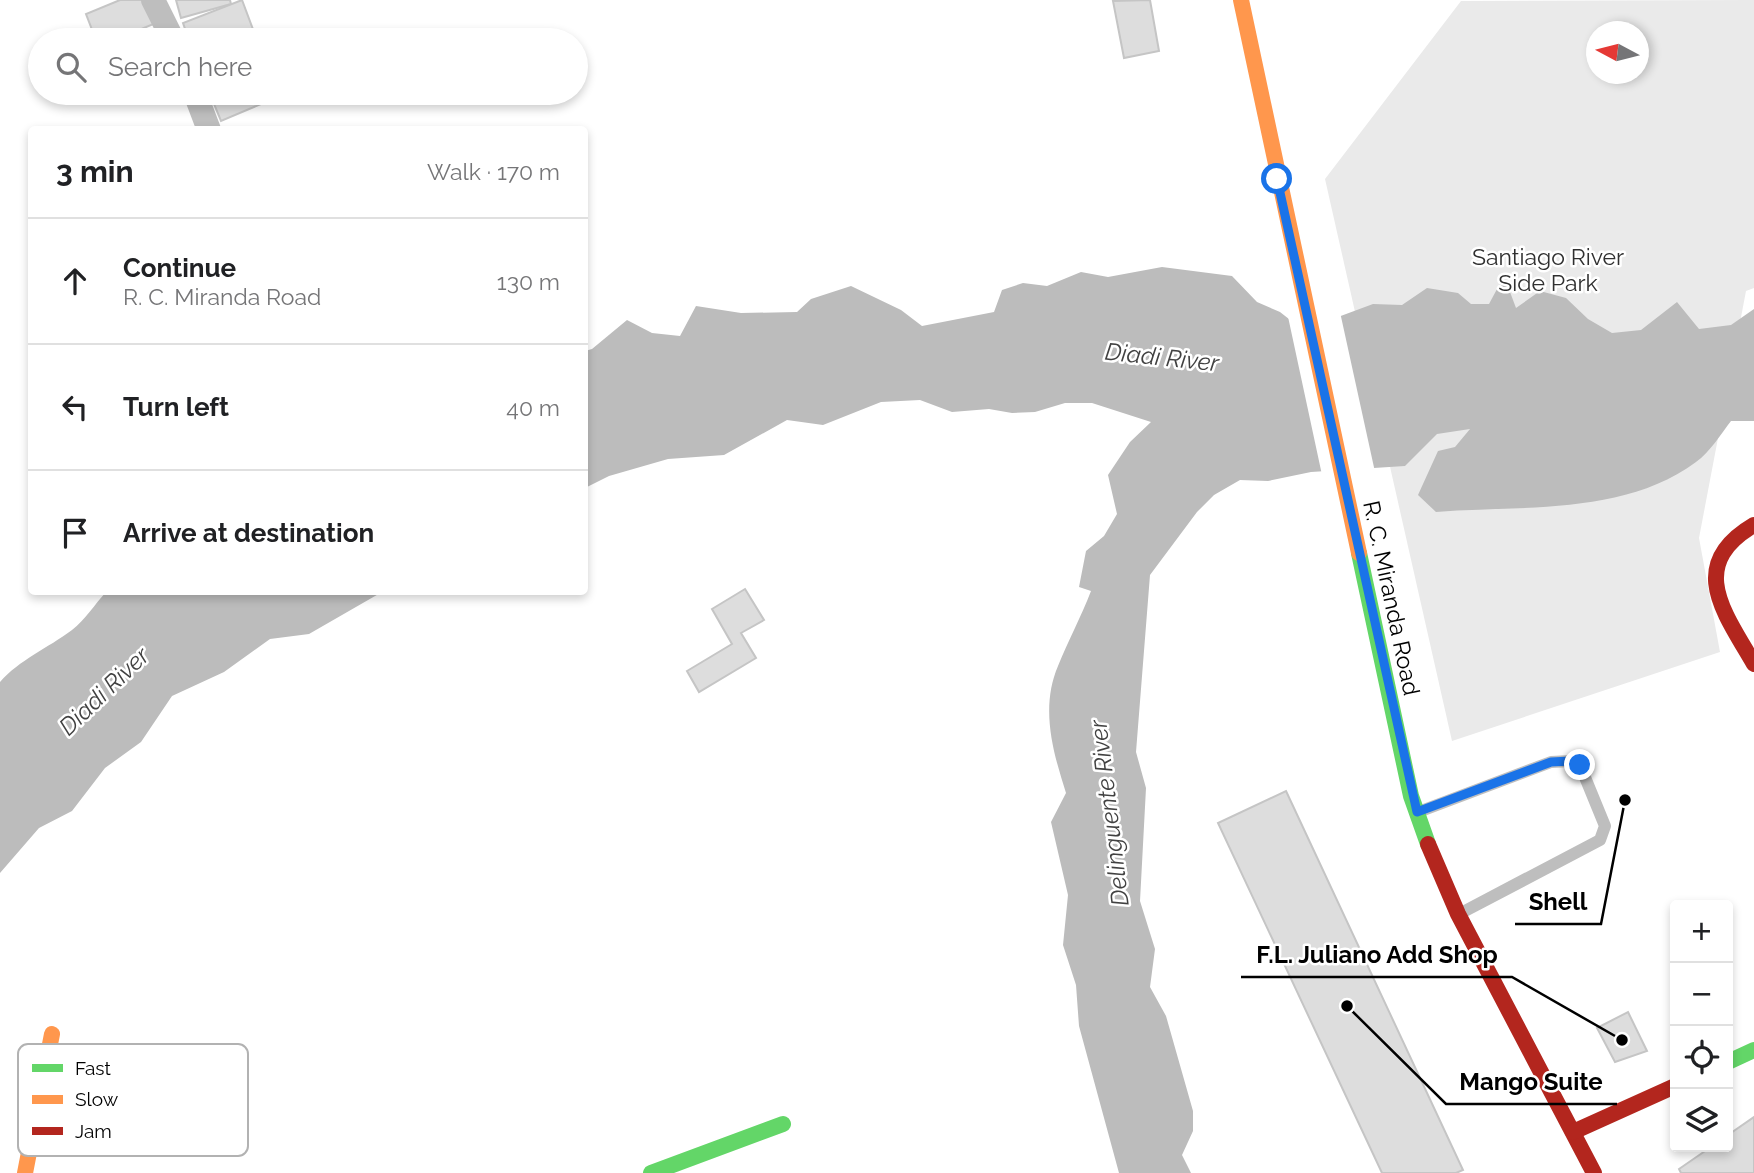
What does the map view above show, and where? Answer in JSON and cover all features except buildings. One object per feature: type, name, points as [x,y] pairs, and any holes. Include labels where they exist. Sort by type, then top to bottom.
[{"type":"main road","name":"R. C. Miranda Road","points":[[1241,0],[1277,179],[1414,804],[1440,877],[1458,914],[1594,1173]]},
{"type":"main road","points":[[1754,525],[1738,532],[1721,548],[1715,571],[1717,598],[1754,664]]},
{"type":"main road","points":[[50,1044],[52,1034]]},
{"type":"main road","points":[[1733,1060],[1754,1050]]},
{"type":"main road","points":[[1573,1132],[1670,1088]]},
{"type":"main road","points":[[651,1173],[783,1124]]},
{"type":"street","points":[[153,0],[167,28]]},
{"type":"street","points":[[200,105],[207,126]]},
{"type":"lane","points":[[1414,804],[1551,762],[1571,761],[1580,765],[1605,826],[1600,840],[1458,914]]},
{"type":"green space","name":"Santiago River Side Park","points":[[1754,0],[1754,288],[1746,291],[1699,538],[1720,652],[1452,741],[1325,179],[1461,1]]},
{"type":"water","points":[[1162,267],[1232,276],[1257,302],[1280,312],[1303,330],[1373,304],[1402,305],[1427,288],[1458,293],[1471,304],[1489,304],[1504,276],[1516,308],[1540,291],[1566,298],[1588,319],[1612,333],[1641,330],[1677,302],[1699,329],[1731,325],[1754,309],[1754,421],[1731,421],[1701,458],[1667,479],[1637,492],[1570,505],[1436,512],[1418,495],[1438,451],[1455,447],[1470,429],[1437,434],[1405,466],[1311,472],[1268,481],[1240,480],[1214,495],[1197,512],[1150,575],[1136,752],[1146,788],[1140,901],[1155,949],[1150,987],[1166,1016],[1193,1111],[1193,1131],[1182,1155],[1191,1173],[1119,1173],[1079,1026],[1076,985],[1063,945],[1068,895],[1051,822],[1066,793],[1050,730],[1053,682],[1091,591],[1079,587],[1086,551],[1104,536],[1117,514],[1108,475],[1130,442],[1151,422],[1092,403],[1065,403],[1035,412],[1012,413],[989,409],[952,412],[920,400],[881,402],[823,425],[787,420],[724,455],[668,459],[609,476],[588,486],[588,350],[627,320],[652,333],[680,336],[696,306],[741,313],[797,312],[811,299],[851,286],[901,310],[922,326],[994,312],[1002,290],[1023,283],[1047,286],[1081,272],[1108,277]]},
{"type":"water","name":"Diadi River","points":[[104,595],[377,595],[309,634],[270,639],[224,672],[172,696],[141,742],[105,768],[72,811],[39,828],[0,873],[0,682],[16,667],[86,617]]},
{"type":"pier","points":[[1287,312],[1303,326],[1340,312],[1375,472],[1322,475]]},
{"type":"traffic: fast","points":[[1359,553],[1411,796],[1428,844]]},
{"type":"traffic: fast","points":[[1733,1060],[1754,1050]]},
{"type":"traffic: fast","points":[[651,1173],[783,1124]]},
{"type":"traffic: slow","points":[[1241,0],[1359,553]]},
{"type":"traffic: slow","points":[[50,1044],[52,1034]]},
{"type":"traffic: slow","points":[[25,1173],[28,1156]]},
{"type":"traffic: jam","points":[[1754,525],[1733,540],[1721,556],[1716,573],[1717,590],[1723,608],[1754,664]]},
{"type":"traffic: jam","points":[[1428,844],[1458,914],[1594,1173]]},
{"type":"traffic: jam","points":[[1573,1132],[1670,1088]]},
{"type":"place","name":"Shell","points":[[1625,800]]},
{"type":"place","name":"Mango Suite","points":[[1347,1006]]},
{"type":"place","name":"F.L. Juliano Add Shop","points":[[1622,1040]]},
{"type":"route","points":[[1277,179],[1417,812],[1551,762],[1571,761],[1580,765]]},
{"type":"water label","name":"Delinguente River","points":[[1109,813]]}]
